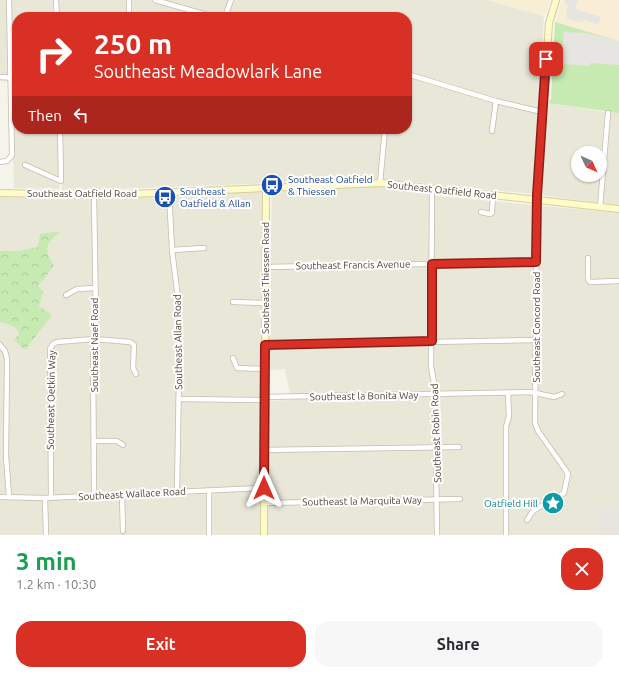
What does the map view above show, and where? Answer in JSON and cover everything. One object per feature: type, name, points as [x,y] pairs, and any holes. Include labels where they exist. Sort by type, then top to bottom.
[{"type":"main road","name":"Southeast Concord Road","points":[[537,200],[548,24],[556,0]]},
{"type":"main road","name":"Southeast Oatfield Road","points":[[0,193],[94,195],[266,189],[380,183],[619,209]]},
{"type":"main road","name":"Southeast Thiessen Road","points":[[264,535],[266,189]]},
{"type":"street","points":[[0,162],[7,161],[12,152],[9,0]]},
{"type":"street","points":[[56,0],[57,12]]},
{"type":"street","points":[[129,0],[129,12]]},
{"type":"street","points":[[155,0],[197,12]]},
{"type":"street","points":[[227,12],[231,0]]},
{"type":"street","points":[[412,76],[496,101],[542,112]]},
{"type":"street","points":[[0,77],[10,78]]},
{"type":"street","points":[[492,130],[496,101]]},
{"type":"street","points":[[600,207],[608,113]]},
{"type":"street","points":[[25,165],[61,181],[60,134]]},
{"type":"street","points":[[380,183],[385,134]]},
{"type":"street","name":"Southeast Robin Road","points":[[432,188],[431,366],[436,394],[437,535]]},
{"type":"street","name":"Southeast Allan Road","points":[[169,192],[172,250],[180,308],[178,492]]},
{"type":"street","name":"Southeast Naef Road","points":[[94,195],[94,288],[96,322],[94,339],[94,495]]},
{"type":"street","points":[[481,212],[492,213],[493,195]]},
{"type":"street","name":"Southeast Concord Road","points":[[527,520],[533,511],[564,494],[568,474],[539,433],[536,426],[537,200]]},
{"type":"street","points":[[172,250],[204,248]]},
{"type":"street","points":[[588,258],[588,279],[590,282],[619,281]]},
{"type":"street","name":"Southeast Francis Avenue","points":[[265,267],[536,262]]},
{"type":"street","points":[[66,294],[77,289],[94,288]]},
{"type":"street","points":[[233,302],[265,303]]},
{"type":"street","name":"Southeast Oetkin Way","points":[[51,497],[50,349],[53,344],[57,342],[94,339],[130,342],[134,345],[133,368],[136,374]]},
{"type":"street","points":[[265,345],[537,340]]},
{"type":"street","points":[[0,345],[5,351],[7,359],[6,456],[9,496]]},
{"type":"street","points":[[233,358],[238,368],[265,369]]},
{"type":"street","name":"Southeast la Bonita Way","points":[[179,398],[264,398],[536,392],[554,397],[562,394]]},
{"type":"street","points":[[506,535],[506,427],[509,416],[508,393]]},
{"type":"street","points":[[94,441],[117,441],[123,445]]},
{"type":"street","points":[[264,450],[459,447]]},
{"type":"street","name":"Southeast Wallace Road","points":[[0,497],[45,498],[264,488]]},
{"type":"street","points":[[209,491],[209,535]]},
{"type":"street","points":[[122,494],[123,531]]},
{"type":"street","points":[[45,498],[46,535]]},
{"type":"street","name":"Southeast la Marquita Way","points":[[264,503],[460,499]]},
{"type":"shaded area","points":[[0,0],[53,0],[53,12],[12,12],[12,117],[11,82],[0,81]]},
{"type":"shaded area","points":[[59,0],[486,0],[544,16],[533,194],[384,179],[62,191],[61,134],[412,134],[412,12],[59,12]]},
{"type":"shaded area","points":[[486,0],[550,0],[544,16]]},
{"type":"shaded area","points":[[562,0],[619,0],[619,41],[555,22]]},
{"type":"shaded area","points":[[566,0],[578,0],[575,9],[601,17],[598,24],[584,20],[583,23],[566,18],[568,5],[565,4]]},
{"type":"shaded area","points":[[564,32],[587,33],[619,41],[619,65],[590,63],[590,66],[561,64]]},
{"type":"shaded area","points":[[548,103],[605,112],[602,146],[571,146],[571,182],[599,182],[597,203],[540,195]]},
{"type":"shaded area","points":[[611,112],[619,113],[619,205],[603,203],[605,182],[607,182],[607,158]]},
{"type":"shaded area","points":[[12,134],[57,134],[59,189],[14,188]]},
{"type":"shaded area","points":[[378,185],[436,196],[619,213],[619,507],[596,508],[596,535],[268,535],[268,401],[291,400],[285,369],[268,370],[272,192]]},
{"type":"shaded area","points":[[263,192],[261,535],[0,535],[0,194]]},
{"type":"shaded area","points":[[596,507],[619,507],[619,535],[596,535]]},
{"type":"green space","points":[[555,22],[619,41],[619,113],[548,103],[551,99]]},
{"type":"green space","points":[[61,232],[51,240],[47,247],[48,255],[54,266],[38,286],[43,292],[39,306],[52,315],[25,350],[14,340],[19,334],[18,331],[12,325],[0,322],[0,251],[19,251],[38,247],[40,234]]},
{"type":"place","name":"Southeast Oatfield & Thiessen","points":[[272,185]]},
{"type":"place","name":"Southeast Oatfield & Allan","points":[[165,197]]},
{"type":"place","name":"Oatfield Hill","points":[[553,503]]},
{"type":"route","points":[[264,488],[265,345],[432,341],[432,264],[536,262],[537,195],[546,59]]}]
